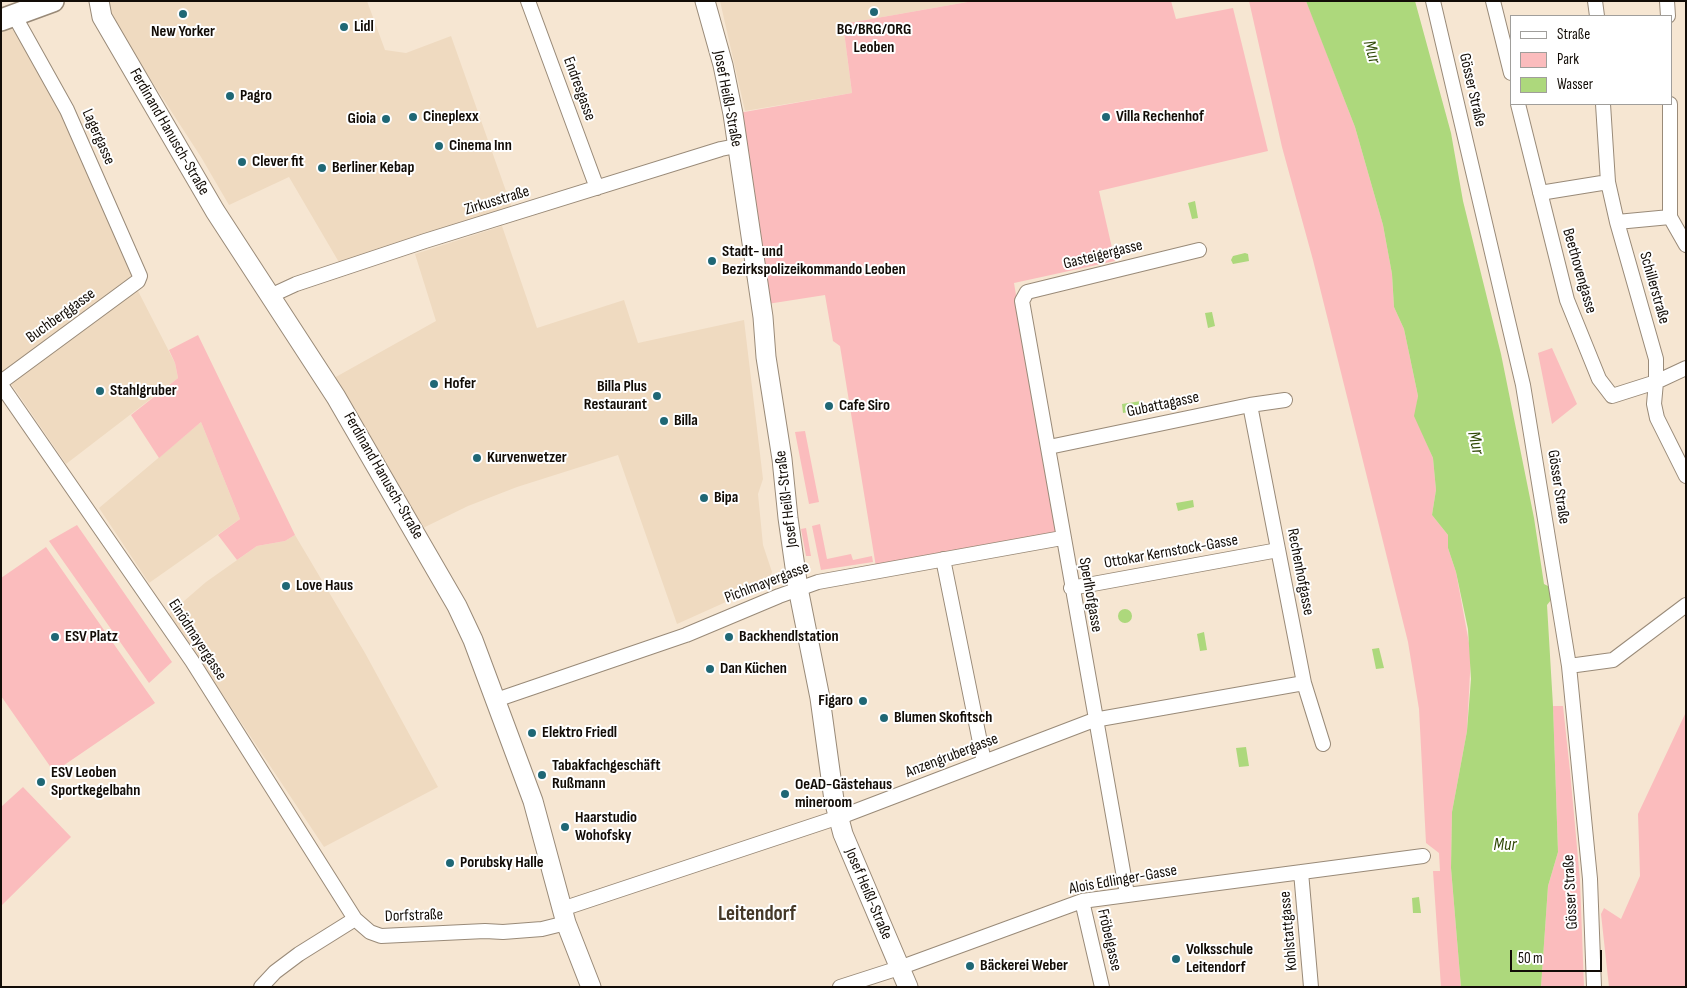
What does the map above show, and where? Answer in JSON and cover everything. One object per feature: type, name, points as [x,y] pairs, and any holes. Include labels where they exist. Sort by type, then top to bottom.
[{"type":"main road","points":[[8,17],[53,1]]},
{"type":"street","name":"Ferdinand Hanusch-Straße","points":[[99,1],[102,17],[224,225],[345,412],[446,586],[474,640],[533,801],[564,916],[591,987]]},
{"type":"street","name":"Endresgasse","points":[[528,1],[597,188]]},
{"type":"street","name":"Josef Heißl-Straße","points":[[705,1],[723,65],[733,114],[736,146],[763,317],[766,357],[782,459],[798,588],[820,698],[838,817],[908,987]]},
{"type":"street","name":"Gösser Straße","points":[[1433,1],[1523,385],[1569,666],[1590,879],[1594,987]]},
{"type":"street","points":[[1493,1],[1510,69]]},
{"type":"street","points":[[1595,1],[1597,15]]},
{"type":"street","points":[[1667,1],[1668,15]]},
{"type":"street","name":"Lagergasse","points":[[8,17],[52,79],[92,165],[140,278]]},
{"type":"street","name":"Beethovengasse","points":[[1518,105],[1567,300],[1598,379],[1612,396],[1656,382]]},
{"type":"street","name":"Schillerstraße","points":[[1603,105],[1608,182],[1617,222],[1656,359],[1654,404],[1657,418],[1686,476]]},
{"type":"street","points":[[1670,105],[1670,217],[1686,245]]},
{"type":"street","name":"Zirkusstraße","points":[[270,296],[296,284],[416,244],[721,149],[736,146]]},
{"type":"street","points":[[1540,193],[1608,182]]},
{"type":"street","points":[[1617,222],[1670,217]]},
{"type":"street","name":"Gasteigergasse","points":[[1022,301],[1026,292],[1198,250]]},
{"type":"street","name":"Buchberggasse","points":[[2,387],[140,278]]},
{"type":"street","name":"Sperlhofgasse","points":[[1022,301],[1049,447],[1062,538],[1094,720],[1127,894]]},
{"type":"street","points":[[1656,382],[1686,368]]},
{"type":"street","name":"Einödmayergasse","points":[[2,387],[192,661],[355,919]]},
{"type":"street","name":"Gubattagasse","points":[[1049,447],[1250,405],[1286,400]]},
{"type":"street","name":"Rechenhofgasse","points":[[1250,405],[1304,683],[1323,744]]},
{"type":"street","name":"Pichlmayergasse","points":[[496,700],[686,635],[798,588],[818,582],[1062,538]]},
{"type":"street","name":"Ottokar Kernstock-Gasse","points":[[1071,588],[1278,550]]},
{"type":"street","points":[[943,559],[984,762]]},
{"type":"street","points":[[1569,666],[1613,660],[1686,605]]},
{"type":"street","name":"Anzengrubergasse","points":[[564,916],[838,817],[1094,720],[1304,683]]},
{"type":"street","name":"Alois Edlinger-Gasse","points":[[840,987],[899,968],[1082,901],[1423,856]]},
{"type":"street","name":"Kohlstattgasse","points":[[1301,872],[1311,987]]},
{"type":"street","name":"Fröbelgasse","points":[[1082,901],[1102,987]]},
{"type":"street","name":"Dorfstraße","points":[[355,919],[370,932],[381,936],[542,929],[564,916]]},
{"type":"street","points":[[261,987],[275,972],[298,954],[355,919]]},
{"type":"shaded area","points":[[106,1],[367,1],[385,50],[406,53],[451,36],[512,208],[340,264],[289,177],[229,205],[201,157],[110,17]]},
{"type":"shaded area","points":[[720,1],[973,1],[843,24],[852,93],[745,111]]},
{"type":"shaded area","points":[[11,28],[27,43],[66,117],[133,266],[138,291],[175,363],[178,378],[66,464],[1,369],[1,32]]},
{"type":"shaded area","points":[[502,226],[537,328],[624,300],[638,343],[744,320],[763,479],[758,494],[763,545],[772,572],[769,580],[757,588],[677,624],[618,455],[517,487],[468,506],[423,528],[334,378],[436,321],[415,254]]},
{"type":"shaded area","points":[[201,422],[240,519],[149,583],[99,508]]},
{"type":"shaded area","points":[[295,535],[365,653],[438,787],[324,847],[169,614],[206,582],[257,546],[285,541]]},
{"type":"green space","points":[[973,1],[1171,1],[1176,19],[1233,8],[1268,151],[1099,191],[1115,261],[1014,283],[1056,534],[876,567],[840,346],[833,341],[825,295],[761,305],[733,114],[852,93],[843,24]]},
{"type":"green space","points":[[1249,1],[1306,1],[1355,127],[1383,225],[1392,274],[1394,307],[1404,329],[1418,396],[1415,416],[1433,458],[1436,490],[1432,515],[1448,535],[1448,548],[1456,572],[1471,654],[1467,731],[1452,812],[1451,868],[1461,987],[1441,987],[1433,871],[1440,871],[1439,853],[1426,843],[1419,709],[1408,642],[1313,260],[1282,147]]},
{"type":"green space","points":[[198,335],[295,535],[285,541],[257,546],[237,560],[218,535],[240,519],[201,422],[159,458],[131,415],[178,378],[175,363],[169,350]]},
{"type":"green space","points":[[1552,348],[1577,404],[1552,424],[1538,353]]},
{"type":"green space","points":[[805,431],[819,502],[809,504],[795,432]]},
{"type":"green space","points":[[820,524],[827,559],[851,554],[853,560],[872,556],[873,562],[821,570],[812,526]]},
{"type":"green space","points":[[77,525],[172,662],[149,683],[49,541]]},
{"type":"green space","points":[[806,528],[811,556],[806,556],[801,529]]},
{"type":"green space","name":"ESV Platz","points":[[46,547],[155,703],[54,772],[1,696],[1,578]]},
{"type":"green space","points":[[1553,706],[1563,706],[1580,880],[1584,987],[1541,987],[1548,886],[1558,852]]},
{"type":"green space","points":[[1686,712],[1686,987],[1609,987],[1601,914],[1604,908],[1621,919],[1640,876],[1638,814]]},
{"type":"green space","points":[[23,787],[71,837],[1,906],[1,807]]},
{"type":"water","name":"Mur","points":[[1306,1],[1415,1],[1451,133],[1463,201],[1501,354],[1534,518],[1544,584],[1550,587],[1551,600],[1547,605],[1553,706],[1558,852],[1548,886],[1541,987],[1461,987],[1451,868],[1452,812],[1467,731],[1471,679],[1468,629],[1456,572],[1448,548],[1448,535],[1432,515],[1436,490],[1433,458],[1414,416],[1418,396],[1404,329],[1394,307],[1392,274],[1383,225],[1355,127]]},
{"type":"water","points":[[1195,201],[1198,218],[1192,219],[1188,203]]},
{"type":"water","points":[[1248,254],[1249,261],[1233,264],[1231,260],[1233,256]]},
{"type":"water","points":[[1212,312],[1215,326],[1208,328],[1205,313]]},
{"type":"water","points":[[1141,401],[1142,409],[1123,413],[1122,404]]},
{"type":"water","points":[[1193,500],[1194,507],[1178,511],[1176,503]]},
{"type":"water","points":[[1125,609],[1130,611],[1132,616],[1130,621],[1125,623],[1120,621],[1118,616],[1120,611]]},
{"type":"water","points":[[1204,632],[1207,650],[1200,651],[1197,634]]},
{"type":"water","points":[[1379,648],[1384,668],[1376,669],[1372,649]]},
{"type":"water","points":[[1246,747],[1249,766],[1239,767],[1236,748]]},
{"type":"water","points":[[1419,897],[1421,913],[1413,913],[1412,898]]},
{"type":"place","name":"BG/BRG/ORG Leoben","points":[[874,12]]},
{"type":"place","name":"New Yorker","points":[[183,14]]},
{"type":"place","name":"Lidl","points":[[344,27]]},
{"type":"place","name":"Pagro","points":[[230,96]]},
{"type":"place","name":"Cineplexx","points":[[413,117]]},
{"type":"place","name":"Villa Rechenhof","points":[[1106,117]]},
{"type":"place","name":"Gioia","points":[[386,119]]},
{"type":"place","name":"Cinema Inn","points":[[439,146]]},
{"type":"place","name":"Clever fit","points":[[242,162]]},
{"type":"place","name":"Berliner Kebap","points":[[322,168]]},
{"type":"place","name":"Stadt- und Bezirkspolizeikommando Leoben","points":[[712,261]]},
{"type":"place","name":"Hofer","points":[[434,384]]},
{"type":"place","name":"Stahlgruber","points":[[100,391]]},
{"type":"place","name":"Billa Plus Restaurant","points":[[657,396]]},
{"type":"place","name":"Cafe Siro","points":[[829,406]]},
{"type":"place","name":"Billa","points":[[664,421]]},
{"type":"place","name":"Kurvenwetzer","points":[[477,458]]},
{"type":"place","name":"Bipa","points":[[704,498]]},
{"type":"place","name":"Love Haus","points":[[286,586]]},
{"type":"place","name":"ESV Platz","points":[[55,637]]},
{"type":"place","name":"Backhendlstation","points":[[729,637]]},
{"type":"place","name":"Dan Küchen","points":[[710,669]]},
{"type":"place","name":"Figaro","points":[[863,701]]},
{"type":"place","name":"Blumen Skofitsch","points":[[884,718]]},
{"type":"place","name":"Elektro Friedl","points":[[532,733]]},
{"type":"place","name":"Tabakfachgeschäft Rußmann","points":[[542,775]]},
{"type":"place","name":"ESV Leoben Sportkegelbahn","points":[[41,782]]},
{"type":"place","name":"OeAD-Gästehaus mineroom","points":[[785,794]]},
{"type":"place","name":"Haarstudio Wohofsky","points":[[565,827]]},
{"type":"place","name":"Porubsky Halle","points":[[450,863]]},
{"type":"place","name":"Volksschule Leitendorf","points":[[1176,959]]},
{"type":"place","name":"Bäckerei Weber","points":[[970,966]]},
{"type":"district","name":"Leitendorf","points":[[757,915]]}]
